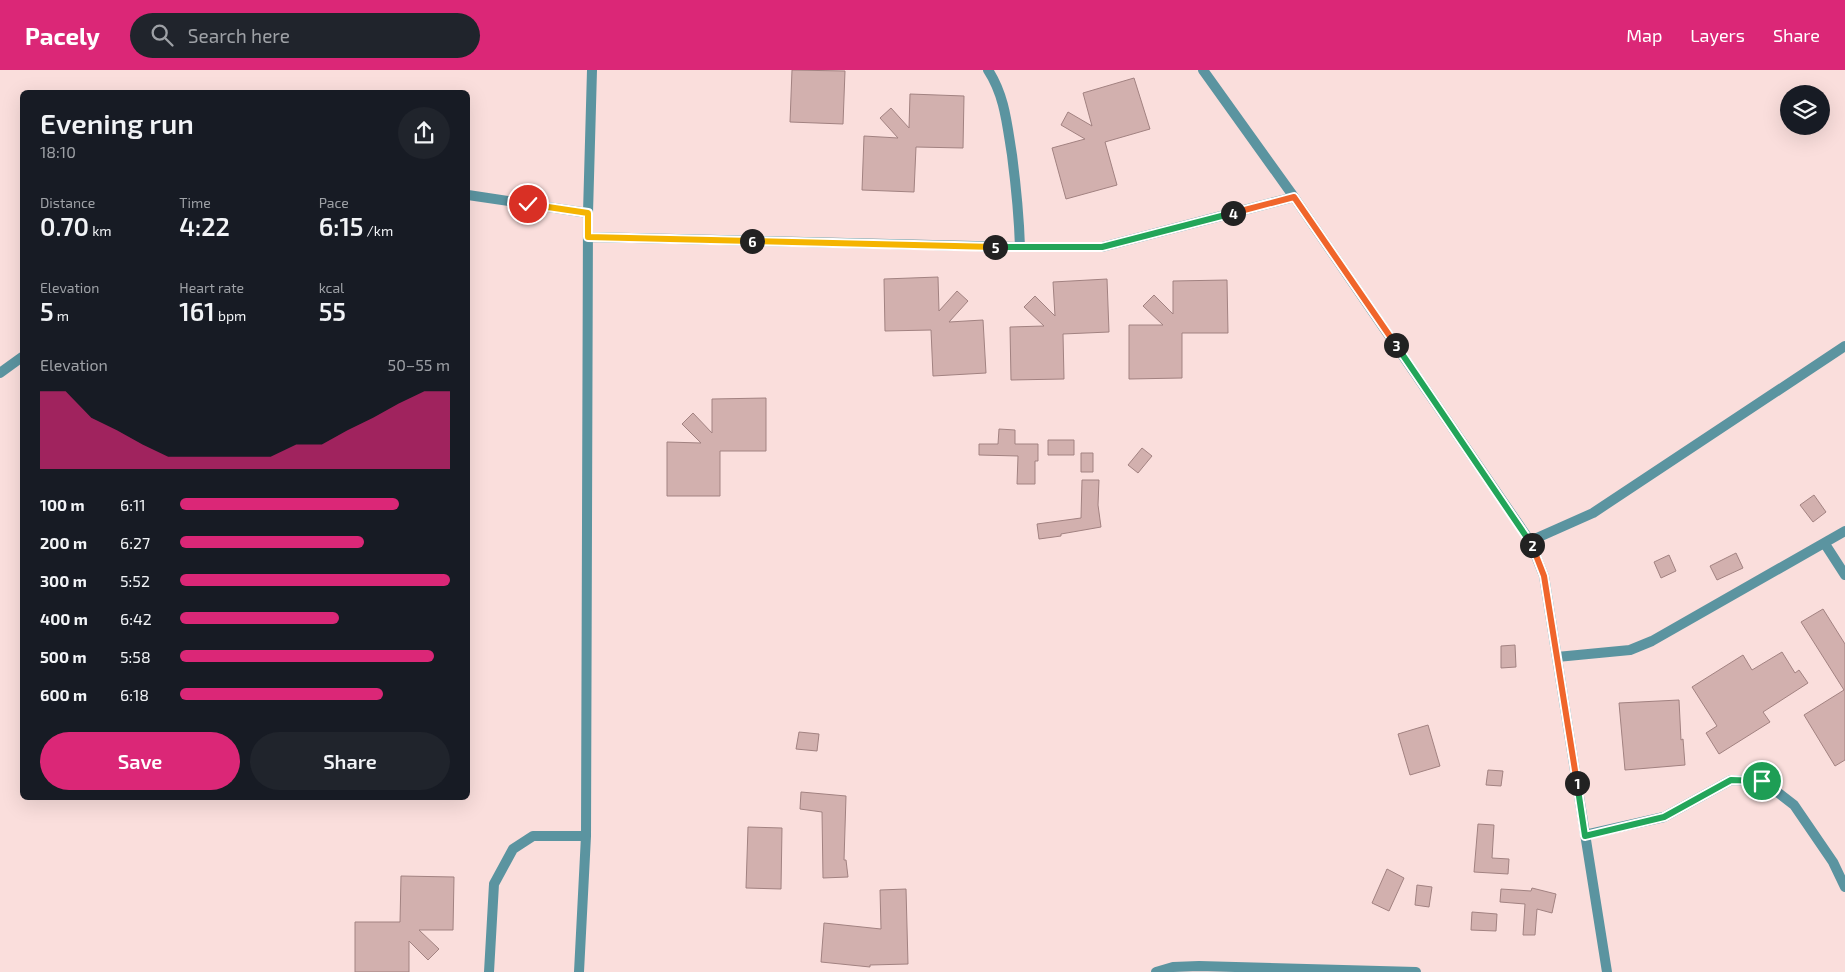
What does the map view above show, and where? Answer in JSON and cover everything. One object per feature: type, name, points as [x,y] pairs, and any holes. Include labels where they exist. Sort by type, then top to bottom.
[{"type":"street","points":[[579,972],[586,836],[588,213],[592,70]]},
{"type":"street","points":[[988,70],[997,84],[1006,111],[1019,206],[1020,247]]},
{"type":"street","points":[[1204,70],[1294,197],[1530,541],[1544,576],[1607,972]]},
{"type":"street","points":[[470,195],[588,213]]},
{"type":"street","points":[[588,237],[1020,247],[1102,247],[1294,197]]},
{"type":"street","points":[[1530,541],[1593,512],[1845,346]]},
{"type":"street","points":[[0,373],[20,358]]},
{"type":"street","points":[[1557,656],[1630,650],[1652,641],[1845,531]]},
{"type":"street","points":[[1825,544],[1845,575]]},
{"type":"street","points":[[1585,836],[1664,817],[1731,780],[1762,781],[1794,805],[1833,862],[1845,887]]},
{"type":"street","points":[[489,972],[494,884],[513,850],[532,836],[586,836]]},
{"type":"street","points":[[1156,972],[1174,967],[1199,966],[1416,972]]},
{"type":"building","points":[[792,70],[845,71],[843,124],[790,122]]},
{"type":"building","points":[[1134,78],[1150,129],[1105,142],[1117,185],[1066,199],[1052,148],[1085,139],[1061,125],[1068,112],[1092,126],[1083,93]]},
{"type":"building","points":[[910,94],[964,96],[963,148],[916,147],[914,192],[862,190],[864,136],[898,138],[880,118],[891,108],[909,128]]},
{"type":"building","points":[[938,277],[939,311],[957,291],[968,301],[949,322],[983,320],[986,373],[933,376],[931,330],[885,331],[884,279]]},
{"type":"building","points":[[1107,279],[1109,332],[1063,334],[1064,379],[1011,380],[1010,327],[1044,326],[1024,307],[1035,296],[1055,316],[1053,282]]},
{"type":"building","points":[[1227,280],[1228,333],[1182,333],[1182,378],[1129,379],[1129,325],[1163,325],[1143,306],[1154,295],[1173,314],[1173,281]]},
{"type":"building","points":[[766,398],[766,451],[720,451],[720,496],[667,496],[667,442],[701,443],[682,424],[693,413],[712,433],[712,399]]},
{"type":"building","points":[[999,429],[1015,430],[1015,444],[1038,444],[1038,461],[1035,461],[1035,484],[1017,484],[1018,456],[979,455],[979,444],[998,444]]},
{"type":"building","points":[[1048,440],[1074,440],[1074,455],[1048,455]]},
{"type":"building","points":[[1142,448],[1152,456],[1138,473],[1128,465]]},
{"type":"building","points":[[1081,453],[1093,453],[1093,472],[1081,472]]},
{"type":"building","points":[[1082,480],[1099,480],[1098,505],[1101,527],[1039,539],[1037,524],[1081,518]]},
{"type":"building","points":[[1814,495],[1826,512],[1813,522],[1800,505]]},
{"type":"building","points":[[1736,553],[1743,568],[1717,580],[1710,566]]},
{"type":"building","points":[[1669,555],[1676,571],[1661,578],[1654,562]]},
{"type":"building","points":[[1823,609],[1845,644],[1845,760],[1835,766],[1804,715],[1844,690],[1801,622]]},
{"type":"building","points":[[1515,645],[1516,667],[1501,668],[1501,646]]},
{"type":"building","points":[[1782,652],[1795,673],[1799,670],[1808,683],[1763,712],[1770,722],[1719,754],[1706,733],[1717,726],[1692,687],[1743,655],[1752,670]]},
{"type":"building","points":[[1679,700],[1681,740],[1683,739],[1685,765],[1625,770],[1619,703]]},
{"type":"building","points":[[1428,725],[1440,766],[1410,775],[1398,734]]},
{"type":"building","points":[[799,732],[819,734],[817,751],[796,749]]},
{"type":"building","points":[[1488,770],[1503,771],[1501,786],[1486,785]]},
{"type":"building","points":[[801,792],[846,796],[844,860],[846,860],[848,877],[823,878],[822,812],[800,809]]},
{"type":"building","points":[[1478,824],[1494,825],[1492,858],[1509,859],[1508,874],[1474,872]]},
{"type":"building","points":[[748,827],[782,828],[781,889],[746,888]]},
{"type":"building","points":[[1387,869],[1404,878],[1389,911],[1372,903]]},
{"type":"building","points":[[401,876],[454,877],[453,930],[419,930],[439,949],[428,960],[409,941],[409,972],[355,972],[355,922],[400,922]]},
{"type":"building","points":[[1417,885],[1432,887],[1429,907],[1415,905]]},
{"type":"building","points":[[1532,888],[1556,894],[1552,913],[1537,909],[1535,935],[1523,935],[1525,904],[1500,902],[1501,889],[1531,891]]},
{"type":"building","points":[[906,889],[908,964],[870,965],[870,967],[821,962],[824,923],[881,929],[880,890]]},
{"type":"building","points":[[1472,912],[1497,914],[1496,931],[1471,930]]},
{"type":"route","points":[[528,204],[588,213],[588,237],[1020,247],[1102,247],[1294,197],[1530,541],[1544,576],[1585,836],[1664,817],[1731,780],[1762,781]]}]
